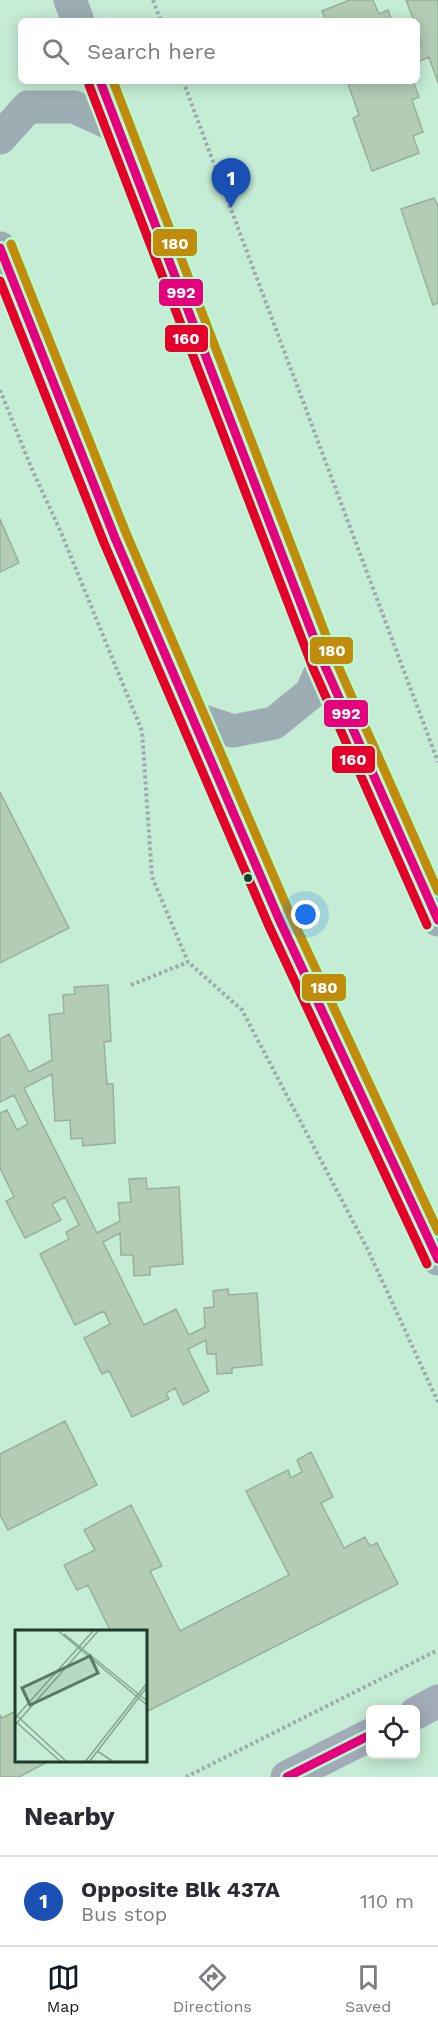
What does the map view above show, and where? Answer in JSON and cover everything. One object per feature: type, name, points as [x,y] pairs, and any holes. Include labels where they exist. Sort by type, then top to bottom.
[{"type":"main road","points":[[70,0],[77,18]]},
{"type":"main road","points":[[101,84],[324,664],[438,920]]},
{"type":"main road","points":[[0,138],[28,107],[74,107],[118,127]]},
{"type":"main road","points":[[0,248],[115,538],[279,919],[438,1259]]},
{"type":"main road","points":[[194,718],[233,731],[274,723],[311,693],[324,664]]},
{"type":"street","points":[[420,1711],[438,1701]]},
{"type":"street","points":[[287,1777],[366,1737]]},
{"type":"path","points":[[153,0],[160,18]]},
{"type":"path","points":[[184,84],[438,762]]},
{"type":"path","points":[[0,390],[142,731],[152,877],[188,962],[242,1010],[368,1250],[438,1402]]},
{"type":"path","points":[[131,986],[188,962]]},
{"type":"path","points":[[186,1777],[438,1650]]},
{"type":"building","points":[[350,0],[373,0],[379,14],[388,10],[391,18],[325,18],[322,11]]},
{"type":"building","points":[[406,0],[438,0],[438,83],[429,57],[420,61],[420,46],[422,45],[420,18],[413,18]]},
{"type":"building","points":[[348,84],[414,84],[419,97],[412,100],[423,132],[413,136],[419,153],[372,171],[353,118],[359,115]]},
{"type":"building","points":[[434,198],[438,206],[438,303],[433,305],[401,209]]},
{"type":"building","points":[[0,519],[19,563],[0,572]]},
{"type":"building","points":[[0,792],[69,928],[0,963]]},
{"type":"building","points":[[108,985],[111,1041],[104,1042],[107,1084],[113,1084],[115,1143],[83,1146],[82,1138],[71,1139],[70,1120],[55,1121],[52,1074],[24,1088],[97,1233],[120,1221],[118,1203],[131,1202],[129,1179],[146,1178],[147,1189],[179,1187],[183,1264],[150,1267],[150,1275],[134,1276],[133,1255],[121,1255],[120,1233],[103,1242],[144,1325],[176,1309],[189,1335],[205,1327],[204,1308],[214,1307],[213,1291],[228,1289],[229,1295],[257,1293],[262,1365],[232,1368],[232,1373],[217,1374],[216,1354],[207,1354],[206,1340],[188,1349],[209,1391],[183,1405],[175,1388],[166,1393],[169,1399],[132,1417],[109,1371],[102,1374],[84,1338],[110,1324],[104,1311],[75,1325],[40,1254],[69,1239],[66,1232],[79,1225],[65,1197],[52,1204],[61,1220],[25,1238],[6,1201],[14,1197],[0,1168],[0,1113],[7,1110],[17,1130],[28,1124],[14,1095],[0,1102],[0,1039],[9,1034],[29,1072],[52,1060],[49,1015],[64,1013],[63,995],[75,994],[74,987]]},
{"type":"building","points":[[65,1421],[97,1485],[8,1530],[0,1515],[0,1454]]},
{"type":"building","points":[[311,1452],[333,1497],[321,1503],[344,1548],[365,1537],[370,1546],[377,1543],[398,1584],[147,1711],[147,1630],[110,1630],[88,1585],[77,1590],[64,1565],[95,1550],[84,1530],[131,1505],[162,1566],[150,1571],[180,1631],[289,1575],[246,1491],[288,1470],[291,1478],[302,1472],[297,1460]]},
{"type":"building","points":[[15,1712],[15,1762],[47,1762],[19,1777],[0,1777],[0,1715],[2,1718]]},
{"type":"transit line","name":"992","points":[[101,84],[324,664],[438,920]]},
{"type":"transit line","name":"180","points":[[114,84],[335,659],[438,891]]},
{"type":"transit line","name":"160","points":[[89,85],[313,668],[427,925]]},
{"type":"transit line","name":"180","points":[[11,244],[126,533],[290,914],[438,1231]]},
{"type":"transit line","name":"992","points":[[0,248],[115,538],[279,919],[438,1259]]},
{"type":"transit line","name":"160","points":[[0,281],[104,543],[268,924],[427,1264]]},
{"type":"transit line","name":"992","points":[[287,1777],[366,1737]]},
{"type":"place","name":"Opposite Blk 437A","points":[[231,208]]}]
